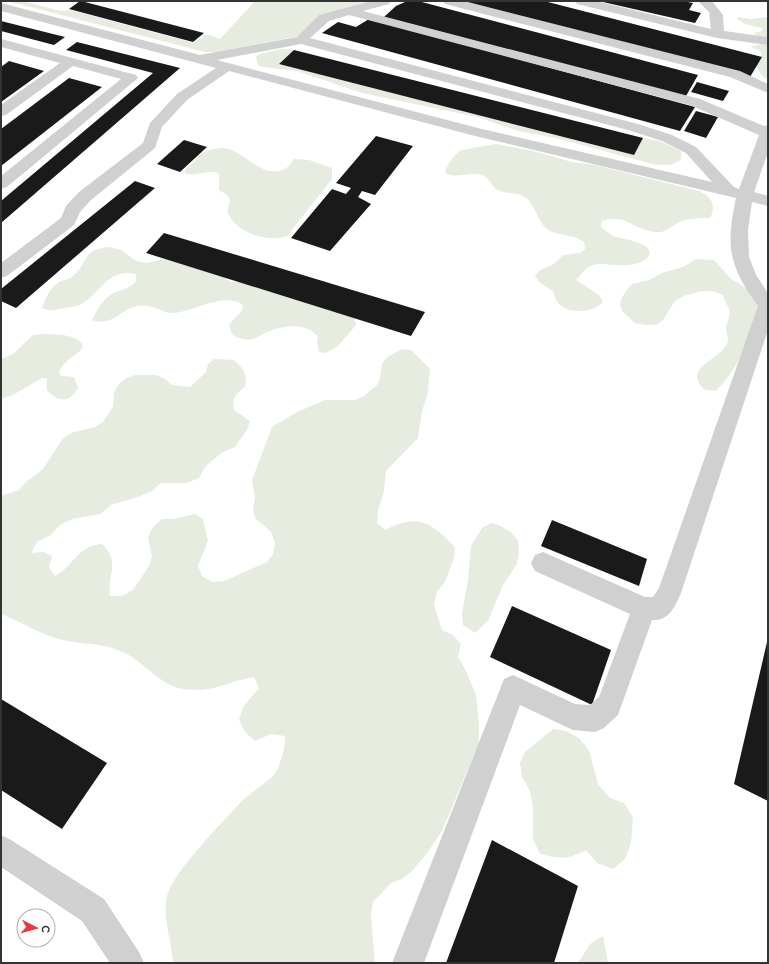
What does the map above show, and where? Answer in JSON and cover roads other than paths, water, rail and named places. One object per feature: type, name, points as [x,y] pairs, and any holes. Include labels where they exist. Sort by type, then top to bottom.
[{"type":"lane","points":[[301,40],[324,18],[385,1]]},
{"type":"lane","points":[[449,1],[735,74],[768,89]]},
{"type":"lane","points":[[581,1],[717,34],[768,41]]},
{"type":"lane","points":[[704,1],[717,11],[719,18],[717,34]]},
{"type":"lane","points":[[1,7],[476,132],[737,192],[768,201]]},
{"type":"lane","points":[[348,11],[695,102],[768,131],[737,192],[740,218],[742,265],[753,286],[767,305],[669,593],[660,608],[644,608],[543,563]]},
{"type":"lane","points":[[200,60],[301,40],[633,127],[667,138],[691,150],[737,192]]},
{"type":"lane","points":[[1,54],[7,45],[131,78],[1,184]]},
{"type":"lane","points":[[1,112],[70,62]]},
{"type":"lane","points":[[1,272],[68,221],[72,210],[85,196],[150,145],[155,126],[182,97],[226,67]]},
{"type":"lane","points":[[408,963],[513,688],[572,717],[595,719],[609,706],[644,608]]},
{"type":"lane","points":[[4,858],[93,910],[129,961],[128,963]]}]
